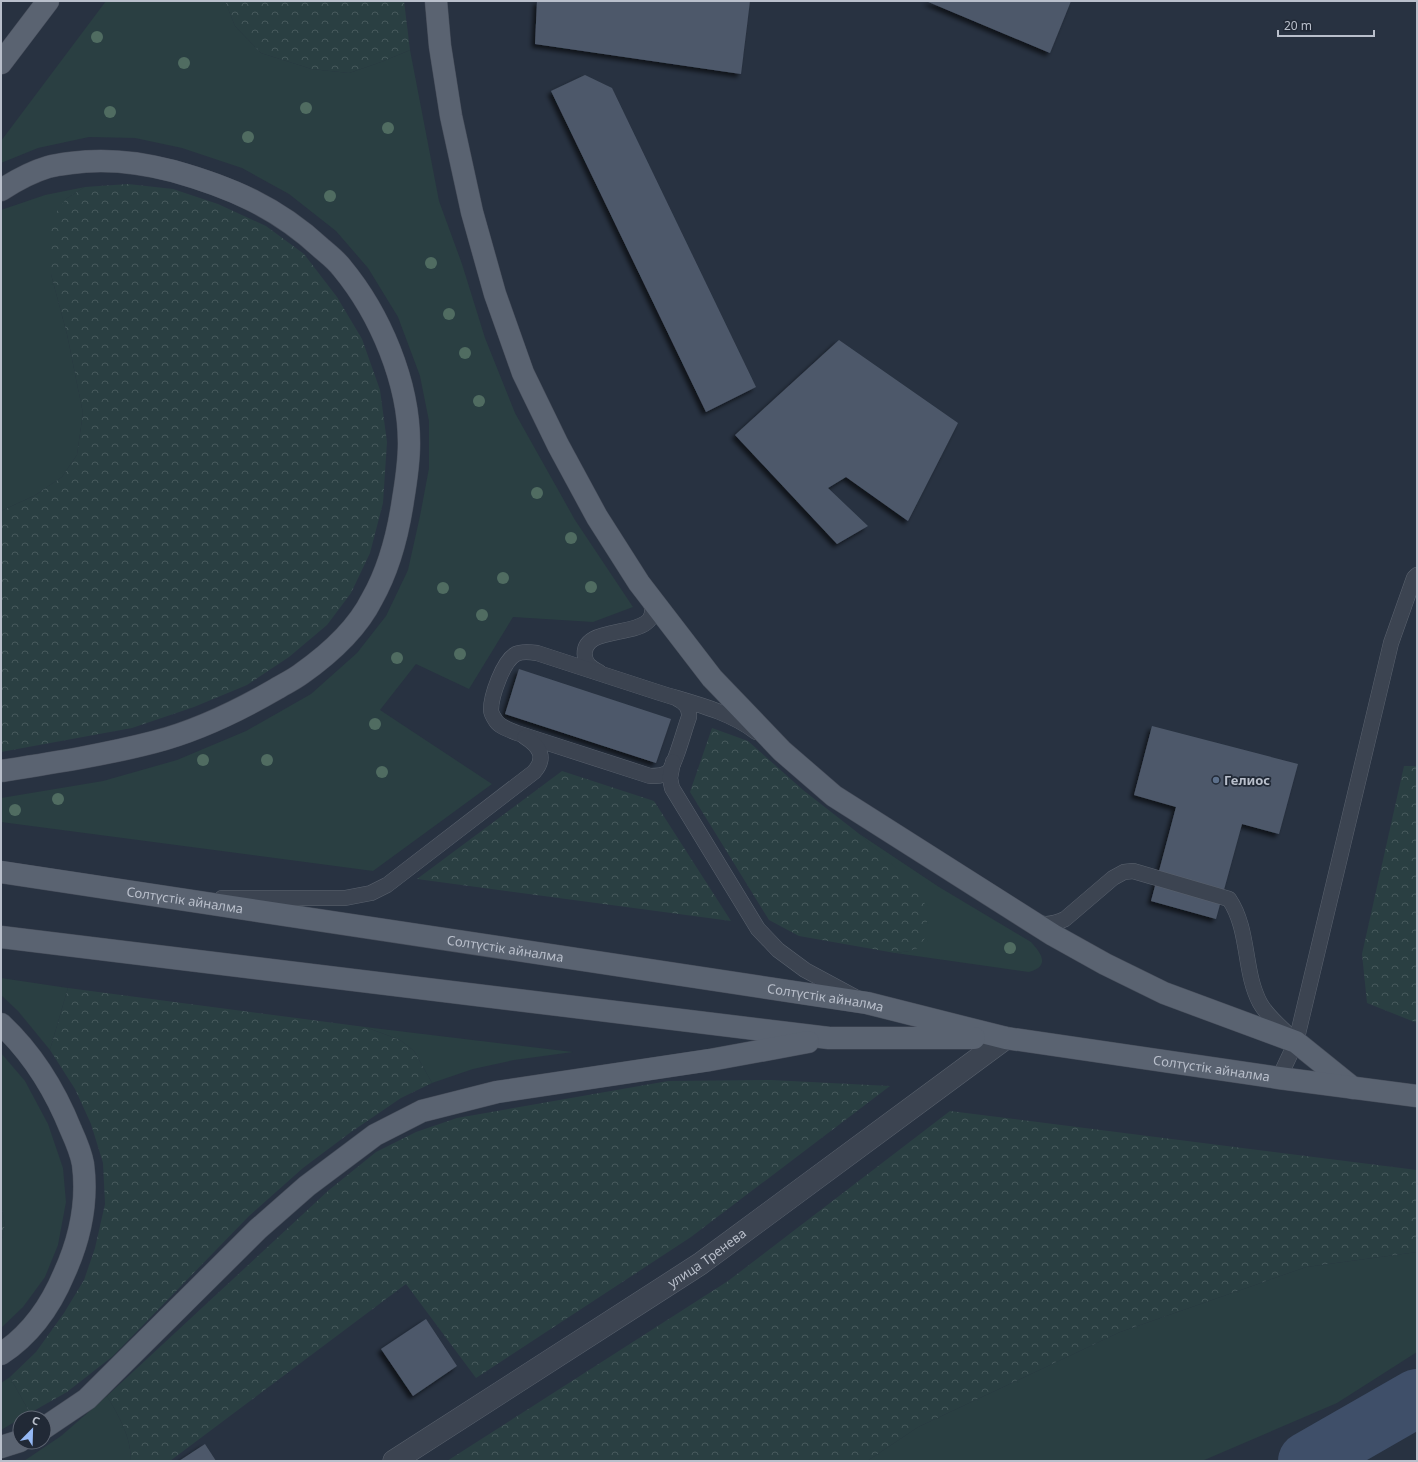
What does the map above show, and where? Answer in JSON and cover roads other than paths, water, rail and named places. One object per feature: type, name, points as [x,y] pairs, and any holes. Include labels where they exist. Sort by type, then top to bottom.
[{"type":"main road","points":[[1,63],[48,1]]},
{"type":"main road","points":[[436,1],[440,46],[451,116],[472,212],[497,301],[523,373],[558,445],[597,517],[639,584],[712,678],[782,751],[834,796],[1052,935],[1105,964],[1164,993],[1296,1042],[1353,1088]]},
{"type":"main road","points":[[1,190],[14,182],[48,167],[82,162],[111,160],[148,165],[195,177],[245,196],[282,216],[310,238],[340,266],[366,301],[385,339],[396,370],[405,404],[409,443],[400,521],[388,565],[372,601],[349,632],[330,651],[300,674],[256,700],[212,722],[158,741],[114,752],[1,771]]},
{"type":"main road","name":"Солтүстік айналма","points":[[1,872],[867,1003],[1006,1038],[1279,1078],[1417,1096]]},
{"type":"main road","name":"Солтүстік айналма","points":[[1,937],[829,1038],[1006,1038]]},
{"type":"main road","points":[[1,1024],[28,1053],[49,1082],[64,1111],[76,1141],[83,1163],[85,1185],[84,1211],[77,1239],[68,1267],[58,1289],[43,1312],[26,1333],[1,1354]]},
{"type":"main road","points":[[52,1423],[87,1399],[258,1229],[307,1186],[375,1134],[422,1111],[497,1092],[710,1060],[829,1038]]},
{"type":"main road","points":[[1,1447],[12,1444]]},
{"type":"street","name":"улица Тренева","points":[[394,1461],[700,1264],[1006,1038]]},
{"type":"lane","points":[[1279,1078],[1296,1042],[1391,643],[1414,578],[1417,575]]},
{"type":"lane","points":[[605,675],[591,668],[587,663],[585,655],[586,647],[590,641],[596,637],[638,628],[644,624],[653,612],[653,606],[648,596]]},
{"type":"lane","points":[[169,898],[345,898],[371,894],[387,885],[534,772],[539,766],[541,757],[538,748],[532,741],[496,722],[491,711],[492,700],[502,671],[507,662],[516,654],[526,652],[537,653],[733,718],[752,729],[782,751]]},
{"type":"lane","points":[[517,733],[650,776],[659,776],[668,772],[689,717],[690,712],[687,705],[683,701],[676,698]]},
{"type":"lane","points":[[673,762],[670,778],[672,788],[758,929],[778,950],[805,970],[867,1003]]},
{"type":"lane","points":[[1024,917],[1048,925],[1066,919],[1113,878],[1124,872],[1133,871],[1229,899],[1236,909],[1252,984],[1260,1003],[1267,1014],[1296,1042]]},
{"type":"waterway","points":[[1307,1461],[1417,1398]]},
{"type":"place","name":"Гелиос","points":[[1216,780]]}]
